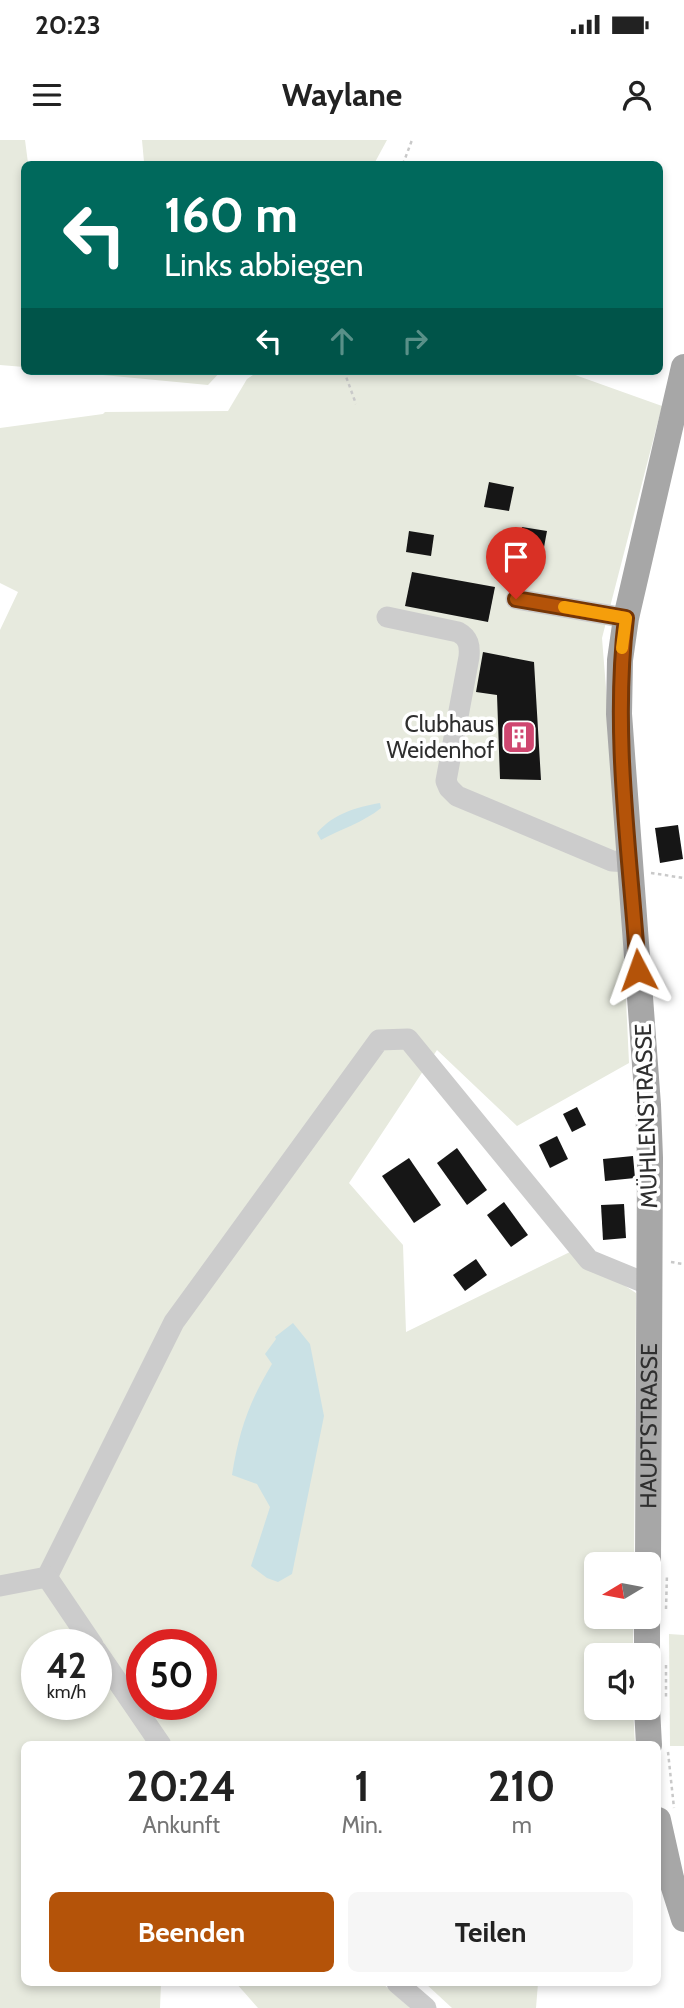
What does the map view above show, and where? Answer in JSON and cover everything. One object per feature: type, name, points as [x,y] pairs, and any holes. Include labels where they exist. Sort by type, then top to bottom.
[{"type":"main road","name":"MÜHLENSTRASSE","points":[[650,1285],[648,1105],[619,714],[621,660],[626,618],[684,367]]},
{"type":"main road","name":"HAUPTSTRASSE","points":[[648,1552],[650,1285]]},
{"type":"main road","points":[[648,1720],[649,1741]]},
{"type":"main road","points":[[661,1833],[684,1919]]},
{"type":"lane","points":[[516,599],[626,618]]},
{"type":"lane","points":[[387,617],[458,632],[465,636],[468,642],[469,657],[446,781],[453,792],[612,861],[631,866]]},
{"type":"lane","points":[[47,1577],[174,1322],[379,1040],[408,1039],[589,1259],[650,1285]]},
{"type":"lane","points":[[0,1586],[47,1577]]},
{"type":"lane","points":[[47,1577],[82,1629]]},
{"type":"lane","points":[[112,1673],[158,1741]]},
{"type":"lane","points":[[400,1986],[426,2008]]},
{"type":"path","points":[[404,161],[412,140]]},
{"type":"path","points":[[345,375],[356,404]]},
{"type":"path","points":[[631,866],[684,878]]},
{"type":"shaded area","points":[[0,140],[25,140],[28,161],[21,161],[21,367],[0,365]]},
{"type":"shaded area","points":[[142,140],[387,140],[376,161],[144,161]]},
{"type":"shaded area","points":[[103,375],[217,375],[208,385]]},
{"type":"shaded area","points":[[253,375],[575,375],[662,406],[602,638],[619,851],[629,1063],[517,1126],[437,1050],[349,1183],[403,1245],[406,1332],[572,1251],[636,1293],[634,1552],[584,1552],[584,1629],[633,1629],[633,1643],[584,1643],[584,1720],[634,1720],[635,1741],[21,1741],[21,1986],[161,1986],[160,2008],[0,2008],[0,630],[18,592],[0,583],[0,428],[105,412],[228,411],[247,379]]},
{"type":"shaded area","points":[[669,1634],[684,1635],[684,1746],[670,1746]]},
{"type":"shaded area","points":[[239,1986],[385,1986],[410,2008],[258,2008]]},
{"type":"shaded area","points":[[428,1986],[538,1986],[536,2008],[452,2008]]},
{"type":"water","points":[[380,803],[381,808],[374,813],[321,840],[317,833],[323,826],[346,812]]},
{"type":"water","points":[[293,1323],[310,1344],[324,1416],[292,1574],[278,1582],[267,1578],[251,1566],[270,1507],[257,1484],[232,1475],[246,1417],[272,1364],[265,1354],[275,1337]]},
{"type":"building","points":[[489,482],[514,487],[509,511],[484,507]]},
{"type":"building","points":[[522,527],[547,531],[542,558],[517,553]]},
{"type":"building","points":[[409,531],[434,535],[431,556],[406,552]]},
{"type":"building","points":[[412,572],[495,587],[488,622],[405,606]]},
{"type":"building","name":"Clubhaus Weidenhof","points":[[483,652],[534,662],[541,780],[500,779],[497,695],[476,692]]},
{"type":"building","points":[[678,825],[683,859],[660,863],[655,828]]},
{"type":"building","points":[[577,1107],[586,1125],[572,1132],[563,1114]]},
{"type":"building","points":[[557,1136],[568,1159],[550,1168],[539,1145]]},
{"type":"building","points":[[457,1148],[487,1190],[467,1205],[437,1163]]},
{"type":"building","points":[[633,1156],[635,1178],[605,1181],[603,1159]]},
{"type":"building","points":[[409,1158],[441,1205],[414,1223],[382,1176]]},
{"type":"building","points":[[504,1202],[528,1235],[511,1247],[487,1215]]},
{"type":"building","points":[[624,1204],[626,1238],[603,1240],[601,1205]]},
{"type":"building","points":[[476,1259],[487,1275],[465,1291],[453,1275]]},
{"type":"slow traffic","points":[[564,607],[626,618],[622,648]]},
{"type":"place","name":"Clubhaus Weidenhof","points":[[519,737]]},
{"type":"route","points":[[516,599],[626,618],[619,714],[638,970]]}]
